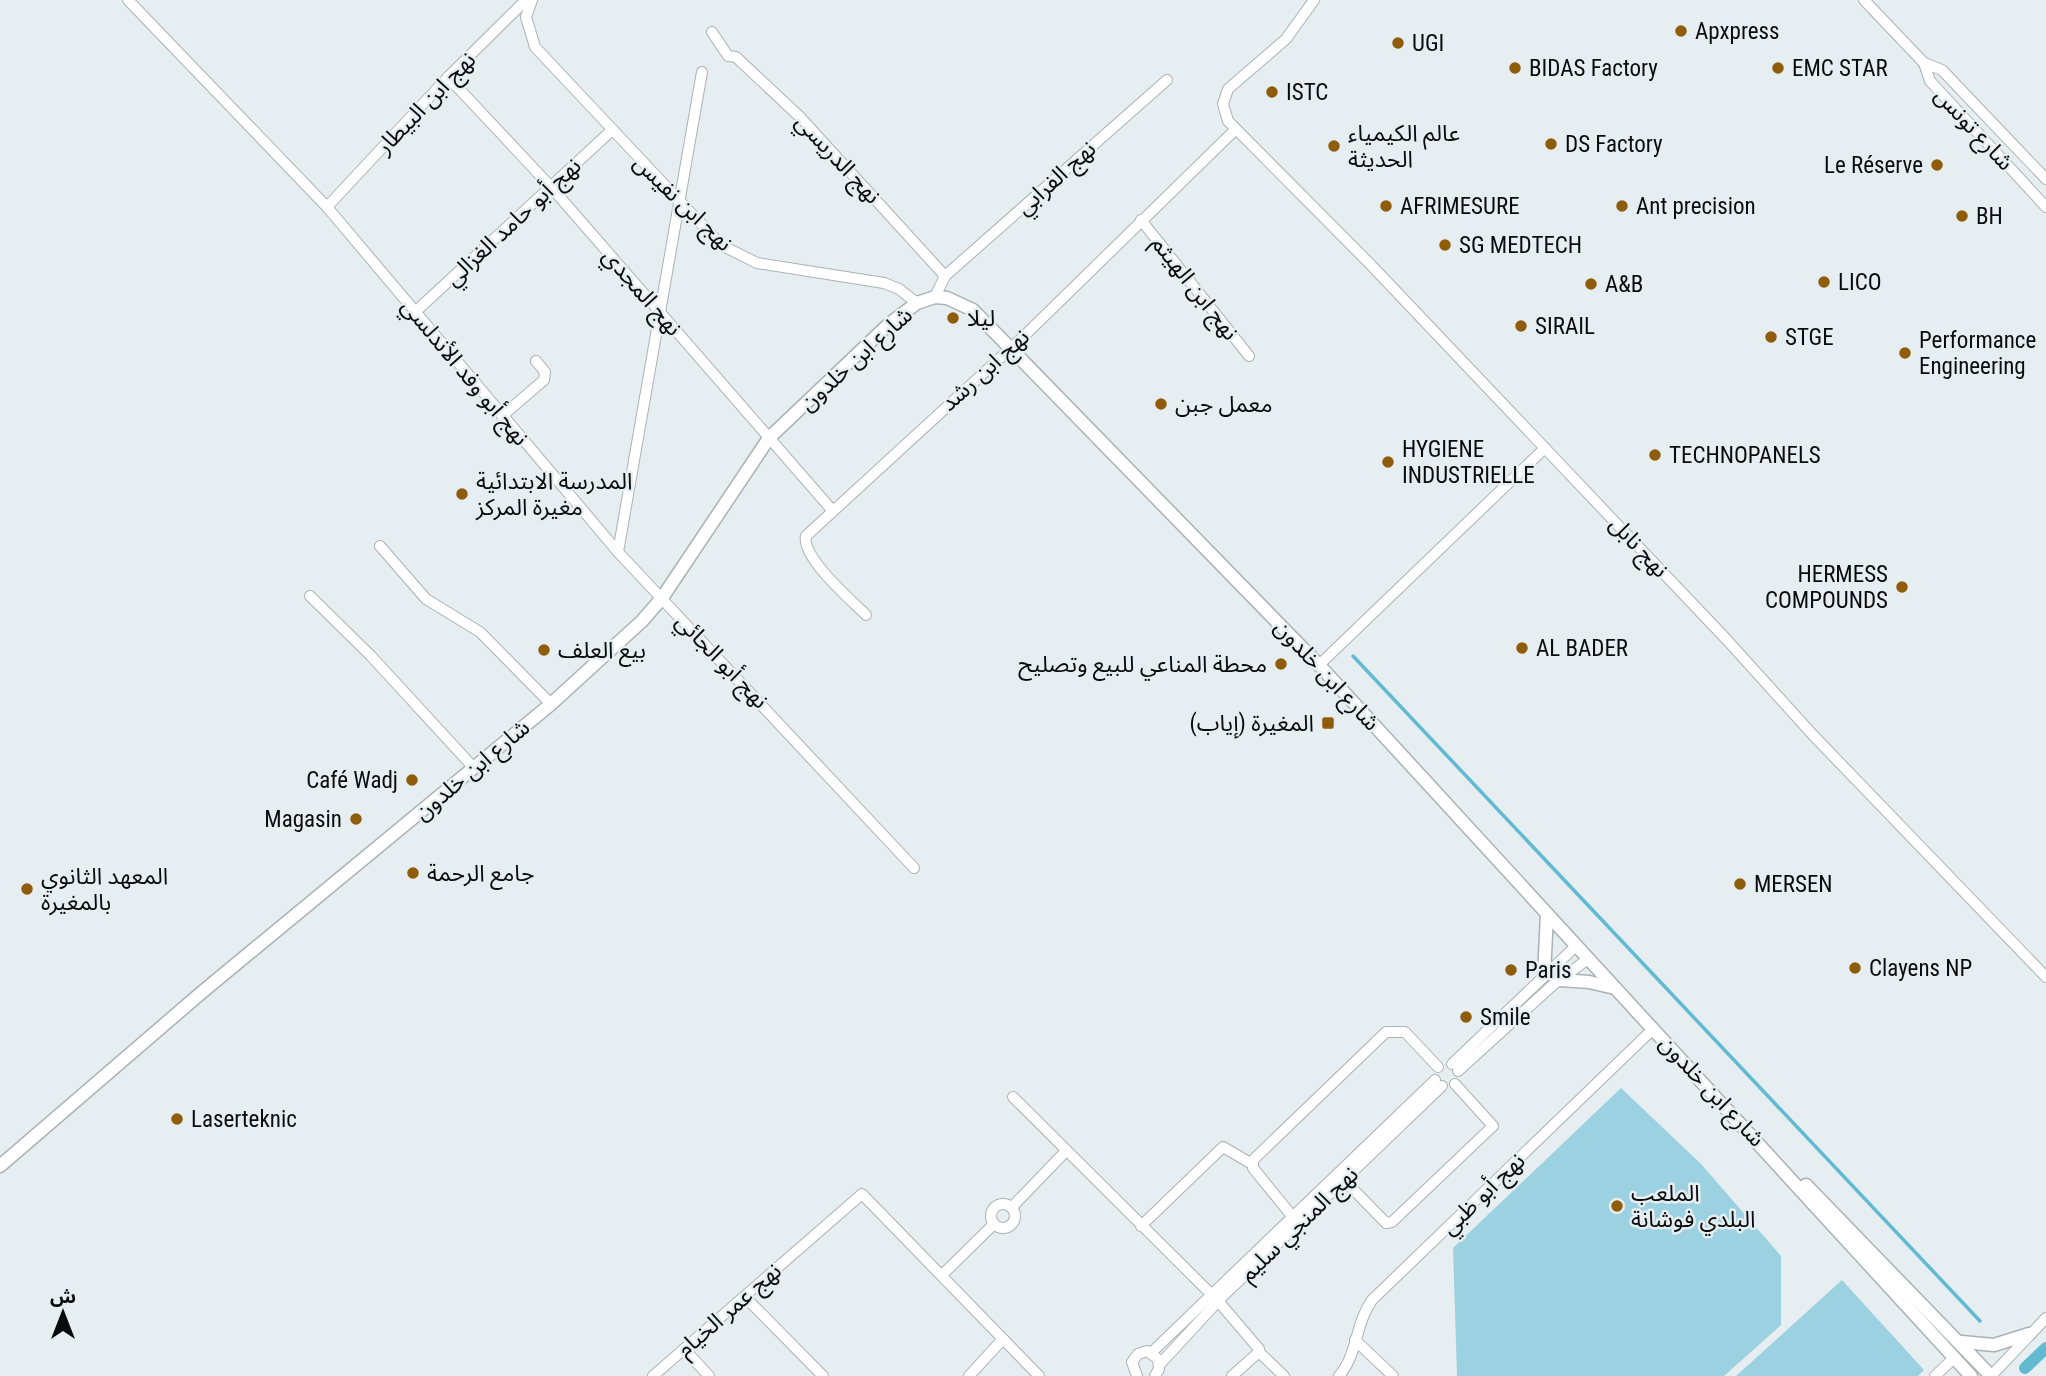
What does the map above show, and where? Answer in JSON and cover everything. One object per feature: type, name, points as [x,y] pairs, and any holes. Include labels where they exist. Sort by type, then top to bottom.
[{"type":"street","name":"نهج أبو وفد الأندلسي","points":[[128,0],[327,207],[618,552],[662,598]]},
{"type":"street","name":"نهج ابن البيطار","points":[[327,207],[448,77],[526,0]]},
{"type":"street","name":"نهج ابن نفيس","points":[[532,0],[526,17],[535,47],[679,204],[721,245],[757,263],[884,283],[899,289],[917,303]]},
{"type":"street","points":[[1231,125],[1223,104],[1227,89],[1286,38],[1314,0]]},
{"type":"street","points":[[1864,0],[1924,63]]},
{"type":"street","name":"نهج الدريسي","points":[[712,32],[728,56],[736,57],[801,118],[945,276]]},
{"type":"street","name":"شارع تونس","points":[[1924,63],[1942,70],[2046,179]]},
{"type":"street","name":"شارع تونس","points":[[1924,63],[1930,81],[2046,207]]},
{"type":"street","points":[[618,552],[702,72]]},
{"type":"street","name":"نهج المجدي","points":[[448,77],[551,187],[832,510]]},
{"type":"street","name":"نهج الفرابي","points":[[945,276],[1167,80]]},
{"type":"street","name":"نهج ابن رشد","points":[[866,615],[821,569],[806,547],[806,536],[1009,349],[1142,220],[1231,125]]},
{"type":"street","name":"نهج نابل","points":[[1231,125],[1338,232],[1545,448],[1812,734],[2046,977]]},
{"type":"street","name":"نهج أبو حامد الغزالي","points":[[414,313],[611,131]]},
{"type":"street","name":"نهج ابن الهيثم","points":[[1142,220],[1249,356]]},
{"type":"street","points":[[935,297],[945,276]]},
{"type":"street","name":"شارع ابن خلدون","points":[[0,1167],[201,993],[551,704],[642,621],[662,598],[769,438],[889,324],[917,303],[935,297],[947,298],[973,310],[1319,665],[1774,1158]]},
{"type":"street","points":[[502,416],[544,380],[545,372],[536,361]]},
{"type":"street","points":[[1319,665],[1545,448]]},
{"type":"street","points":[[380,546],[426,599],[480,632],[551,704]]},
{"type":"street","points":[[310,596],[371,656],[474,768]]},
{"type":"street","name":"نهج أبو الجائي","points":[[662,598],[914,868]]},
{"type":"street","points":[[1544,975],[1547,914]]},
{"type":"street","points":[[1336,1173],[1386,1223],[1392,1222],[1493,1126],[1455,1084],[1455,1068],[1544,975],[1576,946]]},
{"type":"street","points":[[1438,1067],[1455,1068],[1588,959]]},
{"type":"street","points":[[1560,980],[1589,982],[1615,988]]},
{"type":"street","name":"نهج أبو ظبي","points":[[1339,1376],[1352,1357],[1363,1314],[1372,1300],[1653,1029]]},
{"type":"street","points":[[1252,1164],[1253,1160],[1386,1032],[1405,1032],[1438,1067],[1439,1083],[1455,1084]]},
{"type":"street","name":"نهج المنجي سليم","points":[[1154,1376],[1160,1364],[1214,1298],[1292,1216],[1336,1173],[1439,1083]]},
{"type":"street","name":"نهج المنجي سليم","points":[[1136,1376],[1132,1367],[1134,1357],[1142,1352],[1152,1353],[1345,1181],[1439,1083]]},
{"type":"street","points":[[1013,1097],[1065,1152],[1214,1298],[1259,1352],[1284,1376]]},
{"type":"street","points":[[1141,1226],[1223,1147],[1252,1164],[1292,1216]]},
{"type":"street","points":[[1012,1207],[1065,1152]]},
{"type":"street","points":[[1774,1158],[1812,1190],[1961,1341],[1991,1376],[2046,1318]]},
{"type":"street","points":[[1774,1158],[1971,1376]]},
{"type":"street","name":"نهج عمر الخيام","points":[[653,1376],[862,1194],[942,1275]]},
{"type":"street","points":[[1003,1203],[1012,1207],[1015,1216],[1011,1225],[1003,1228],[994,1224],[990,1216],[994,1207],[1003,1203]]},
{"type":"street","points":[[994,1224],[942,1275],[1039,1376]]},
{"type":"street","points":[[744,1297],[823,1376]]},
{"type":"street","points":[[1961,1341],[1976,1345],[1994,1345],[2029,1334]]},
{"type":"street","points":[[969,1376],[1003,1339]]},
{"type":"street","points":[[1355,1340],[1394,1376]]},
{"type":"street","points":[[684,1349],[709,1376]]},
{"type":"street","points":[[1232,1376],[1259,1352]]},
{"type":"street","points":[[1152,1353],[1160,1364]]},
{"type":"street","points":[[1935,1376],[1954,1357]]},
{"type":"shaded area","name":"الملعب البلدي فوشانة","points":[[1621,1088],[1701,1164],[1781,1256],[1781,1325],[1724,1376],[1457,1376],[1453,1248]]},
{"type":"shaded area","points":[[1842,1280],[1924,1370],[1918,1376],[1736,1376]]},
{"type":"waterway","points":[[1353,656],[1980,1321]]},
{"type":"waterway","points":[[2025,1368],[2046,1348]]},
{"type":"place","name":"Apxpress","points":[[1681,31]]},
{"type":"place","name":"UGI","points":[[1398,43]]},
{"type":"place","name":"BIDAS Factory","points":[[1515,68]]},
{"type":"place","name":"EMC STAR","points":[[1778,68]]},
{"type":"place","name":"ISTC","points":[[1272,92]]},
{"type":"place","name":"DS Factory","points":[[1551,144]]},
{"type":"place","name":"عالم الكيمياء الحديثة","points":[[1334,146]]},
{"type":"place","name":"Le Réserve","points":[[1937,165]]},
{"type":"place","name":"AFRIMESURE","points":[[1386,206]]},
{"type":"place","name":"Ant precision","points":[[1622,206]]},
{"type":"place","name":"BH","points":[[1962,216]]},
{"type":"place","name":"SG MEDTECH","points":[[1445,245]]},
{"type":"place","name":"LICO","points":[[1824,282]]},
{"type":"place","name":"A&B","points":[[1591,284]]},
{"type":"place","name":"ليلا","points":[[953,318]]},
{"type":"place","name":"SIRAIL","points":[[1521,326]]},
{"type":"place","name":"STGE","points":[[1771,337]]},
{"type":"place","name":"Performance Engineering","points":[[1905,353]]},
{"type":"place","name":"معمل جبن","points":[[1161,404]]},
{"type":"place","name":"TECHNOPANELS","points":[[1655,455]]},
{"type":"place","name":"HYGIENE INDUSTRIELLE","points":[[1388,462]]},
{"type":"place","name":"المدرسة الابتدائية مغيرة المركز","points":[[462,494]]},
{"type":"place","name":"HERMESS COMPOUNDS","points":[[1902,587]]},
{"type":"place","name":"AL BADER","points":[[1522,648]]},
{"type":"place","name":"بيع العلف","points":[[544,650]]},
{"type":"place","name":"محطة المناعي للبيع وتصليح","points":[[1281,664]]},
{"type":"place","name":"المغيرة (إياب)","points":[[1328,723]]},
{"type":"place","name":"Café Wadj","points":[[412,780]]},
{"type":"place","name":"Magasin","points":[[356,819]]},
{"type":"place","name":"جامع الرحمة","points":[[413,873]]},
{"type":"place","name":"MERSEN","points":[[1740,884]]},
{"type":"place","name":"المعهد الثانوي بالمغيرة","points":[[27,889]]},
{"type":"place","name":"Clayens NP","points":[[1855,968]]},
{"type":"place","name":"Paris","points":[[1511,970]]},
{"type":"place","name":"Smile","points":[[1466,1017]]},
{"type":"place","name":"Laserteknic","points":[[177,1119]]},
{"type":"place","name":"الملعب البلدي فوشانة","points":[[1617,1206]]}]
